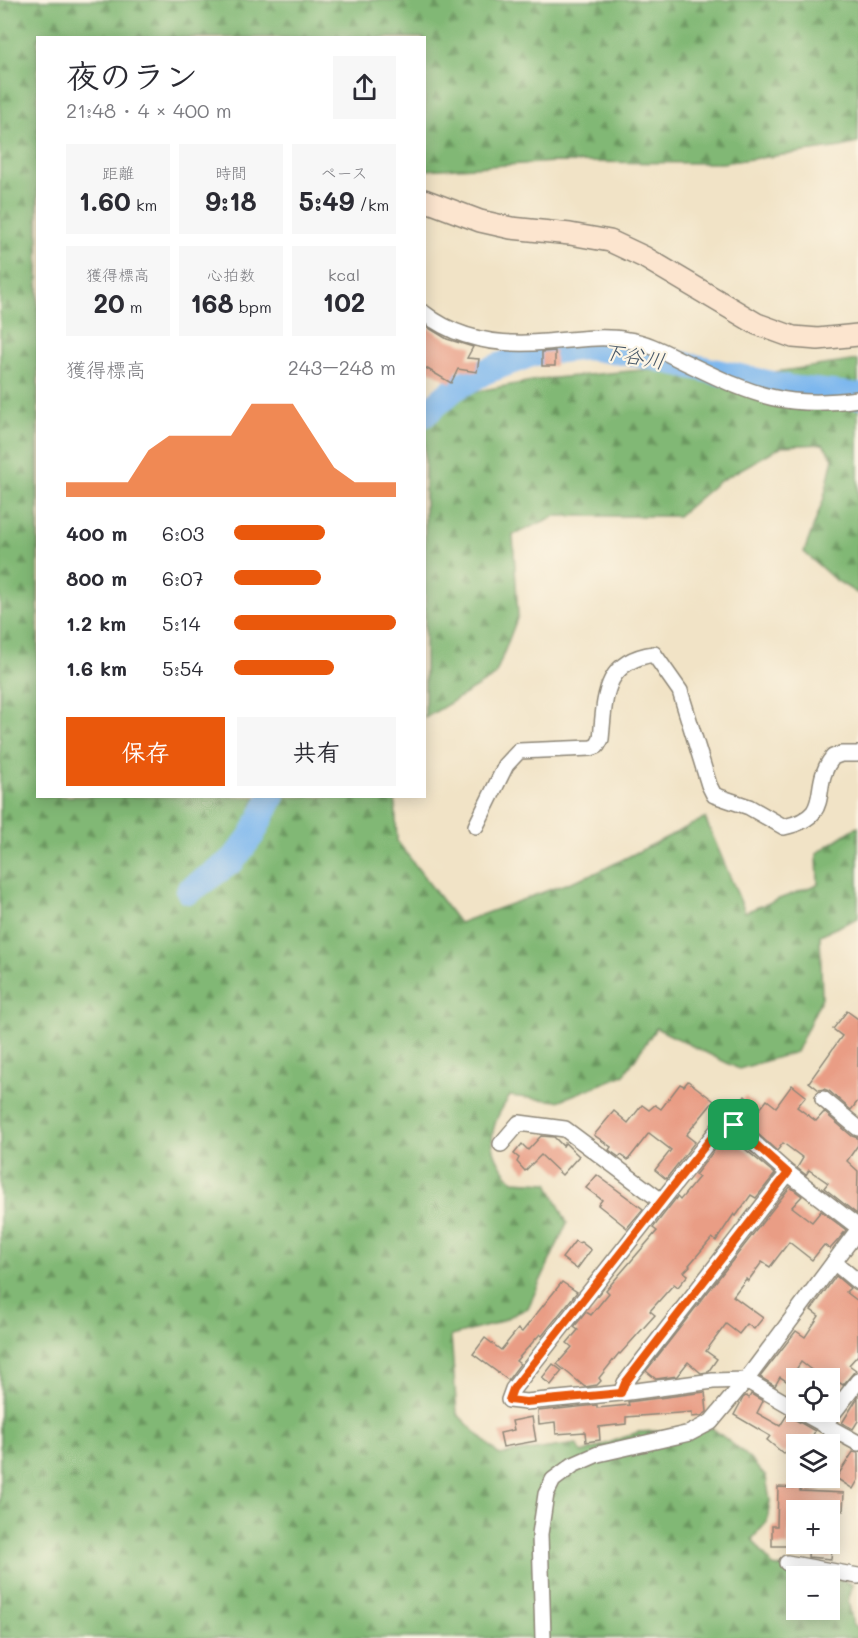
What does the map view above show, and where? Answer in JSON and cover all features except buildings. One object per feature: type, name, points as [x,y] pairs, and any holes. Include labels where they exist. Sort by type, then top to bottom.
[{"type":"street","points":[[426,201],[480,221],[511,228],[610,241],[644,257],[757,324],[793,337],[818,339],[858,336]]},
{"type":"street","points":[[426,314],[461,334],[494,342],[544,342],[574,338],[627,339],[651,346],[737,388],[793,402],[826,403],[858,399]]},
{"type":"street","points":[[476,826],[506,765],[519,751],[597,746],[601,739],[609,682],[629,662],[654,654],[680,691],[714,795],[749,807],[784,827],[792,825],[812,816],[820,802],[824,774],[833,757],[841,754],[858,754]]},
{"type":"street","points":[[823,1099],[858,1128]]},
{"type":"street","points":[[501,1144],[519,1123],[566,1129],[660,1200]]},
{"type":"street","points":[[543,1638],[540,1534],[546,1494],[553,1480],[573,1465],[598,1454],[690,1433],[711,1422],[746,1380],[858,1228],[788,1173],[734,1125],[723,1123],[513,1389],[509,1400],[526,1402],[621,1393],[713,1380],[746,1380],[786,1403]]},
{"type":"street","points":[[621,1393],[625,1383],[788,1173]]},
{"type":"street","points":[[834,1262],[858,1282]]},
{"type":"street","points":[[824,1425],[858,1381]]},
{"type":"street","points":[[819,1422],[858,1443]]},
{"type":"street","points":[[787,1563],[858,1576]]},
{"type":"green space","points":[[0,0],[858,0],[858,143],[722,163],[554,162],[426,170],[426,36],[36,36],[36,798],[395,798],[397,841],[459,923],[598,872],[705,818],[745,912],[818,884],[817,853],[858,826],[858,918],[820,935],[822,997],[796,1052],[739,1069],[656,1028],[624,1075],[558,1101],[510,1096],[493,1129],[492,1139],[497,1160],[513,1181],[548,1183],[567,1223],[528,1308],[492,1325],[451,1336],[457,1414],[499,1455],[576,1444],[582,1453],[638,1432],[712,1428],[744,1453],[766,1477],[770,1501],[767,1522],[752,1539],[773,1566],[786,1568],[786,1620],[840,1620],[840,1579],[853,1584],[848,1600],[853,1626],[858,1627],[858,1638],[0,1638]]},
{"type":"green space","points":[[858,360],[858,594],[834,579],[804,552],[824,498],[833,458],[823,444],[782,446],[718,482],[678,516],[555,516],[513,535],[518,616],[495,676],[426,717],[426,399],[543,379],[642,370],[754,375]]},
{"type":"waterway","name":"下谷川","points":[[426,413],[454,389],[486,371],[534,353],[586,347],[637,354],[789,388],[858,396]]},
{"type":"waterway","name":"下谷川","points":[[189,891],[233,860],[252,835],[271,798]]},
{"type":"route","points":[[723,1123],[734,1125],[788,1173],[625,1383],[621,1393],[526,1402],[509,1400],[513,1389],[723,1123]]}]
